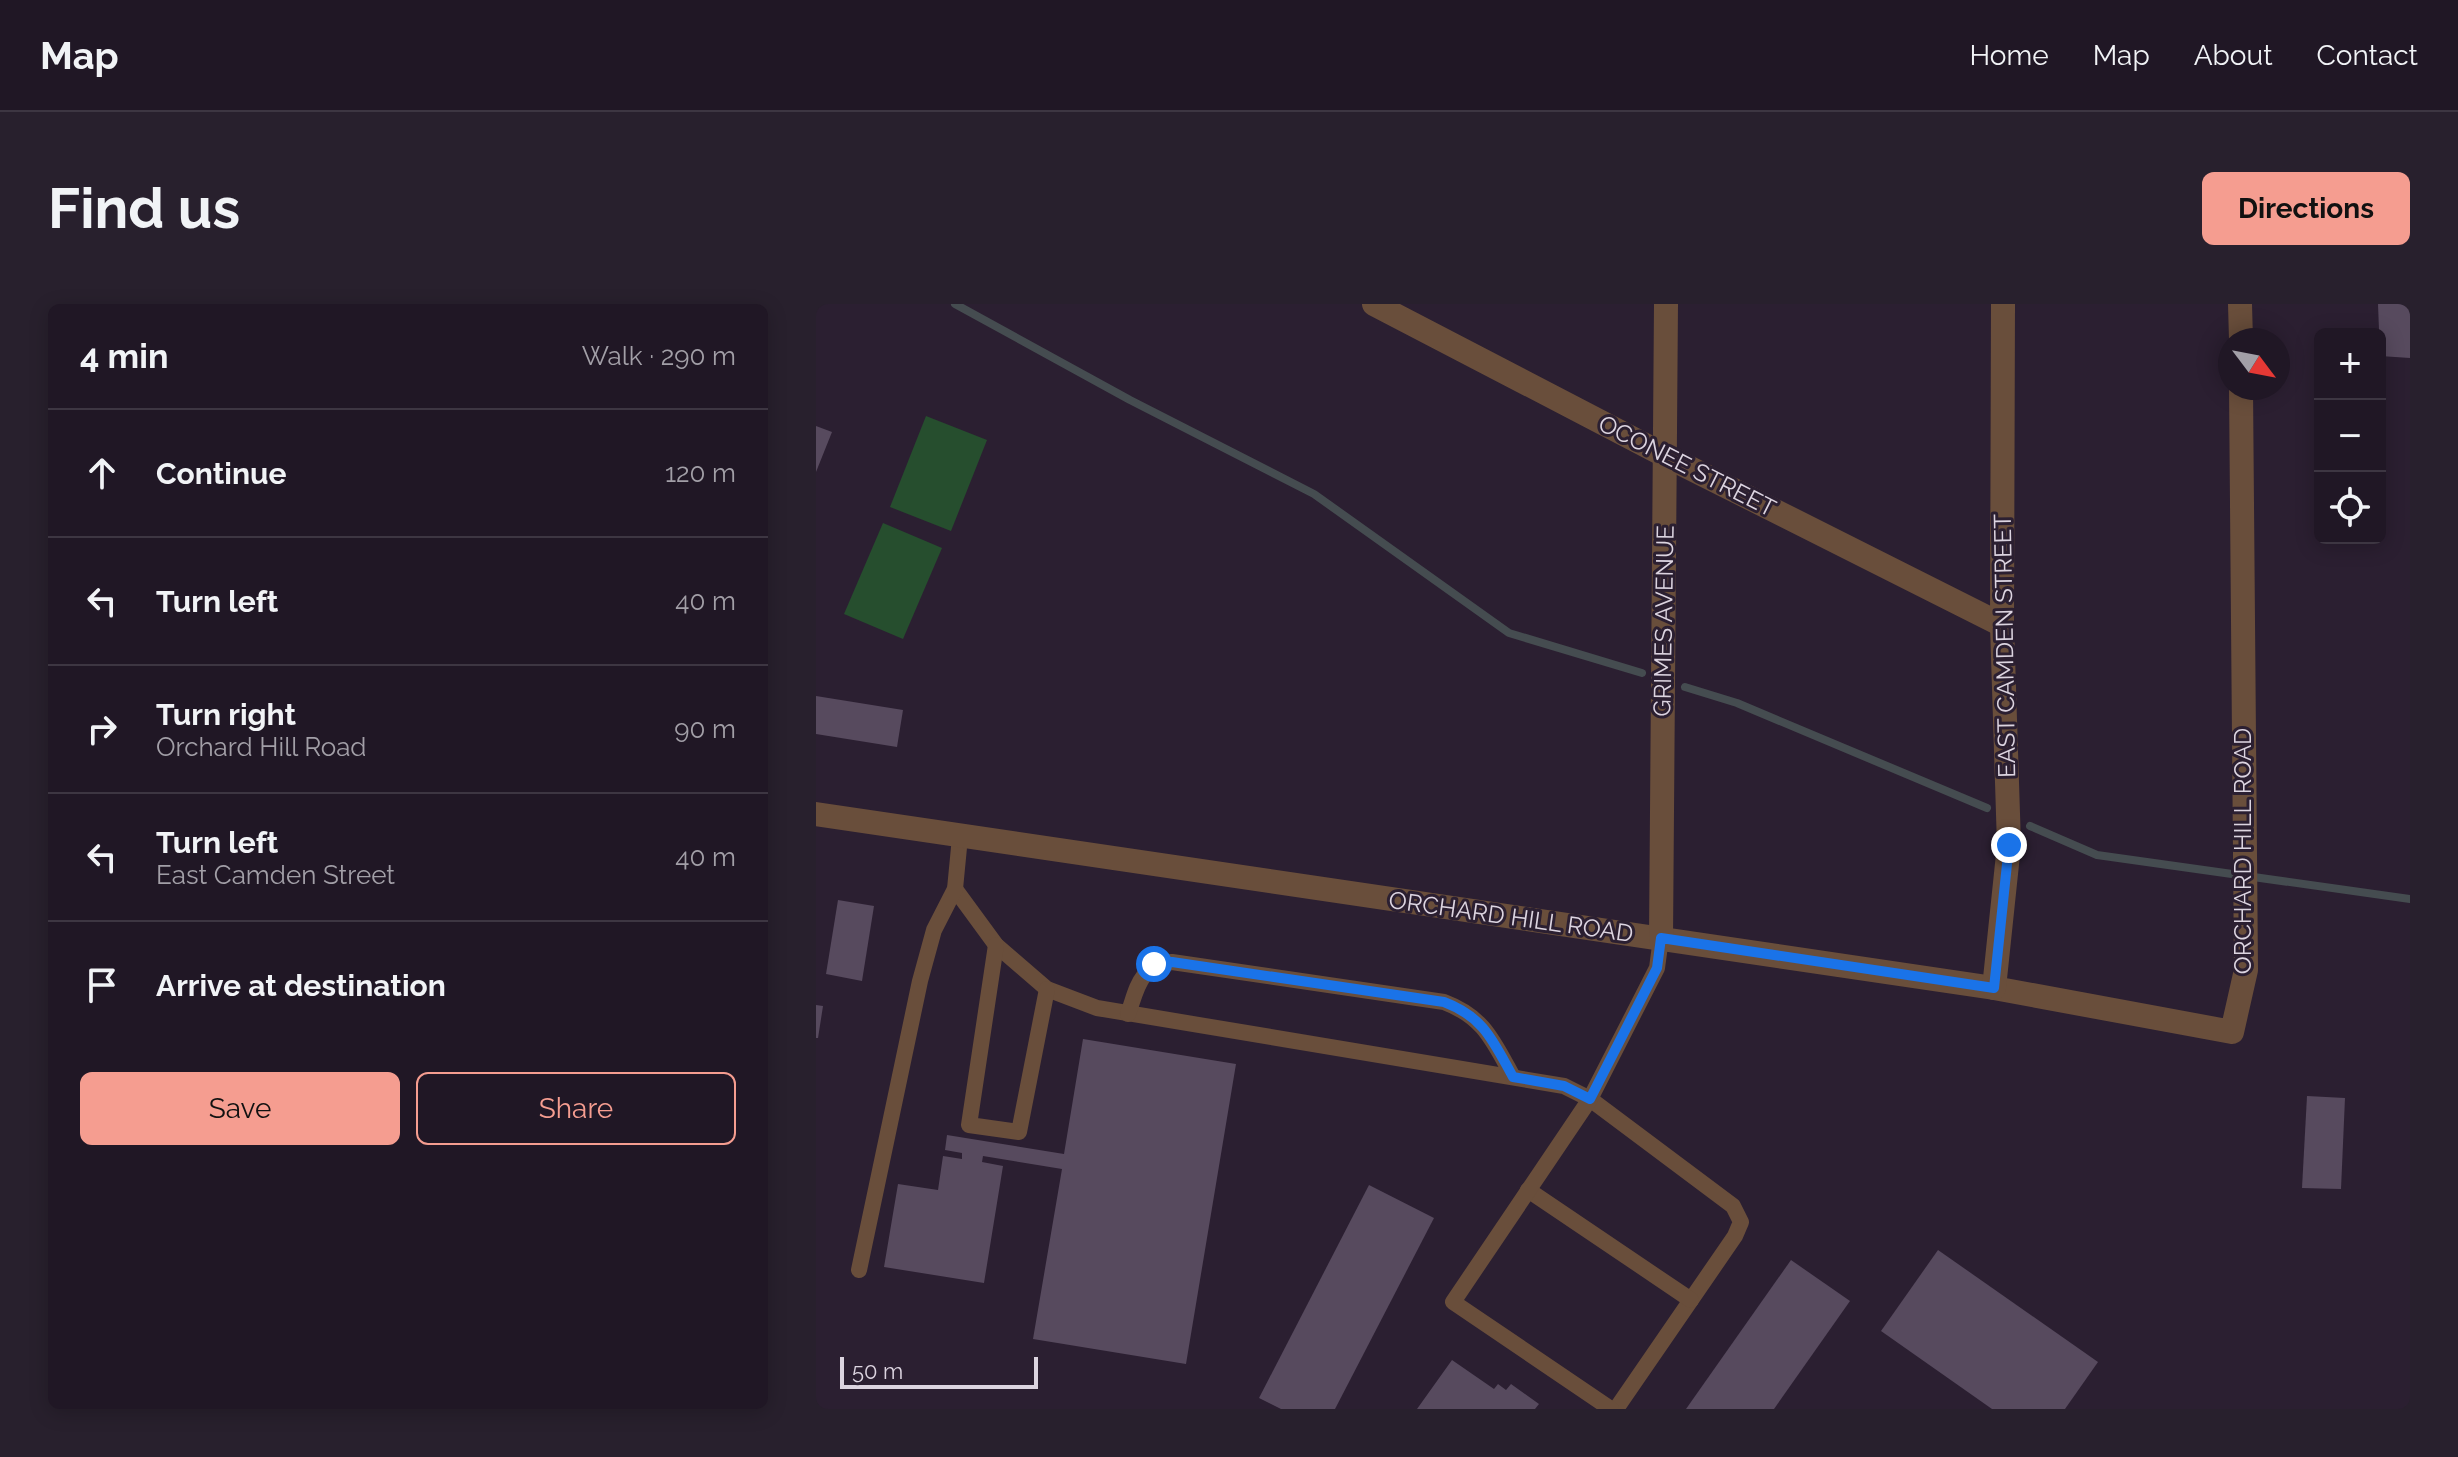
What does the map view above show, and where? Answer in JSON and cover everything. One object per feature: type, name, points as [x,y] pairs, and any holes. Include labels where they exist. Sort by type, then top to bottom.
[{"type":"street","name":"OCONEE STREET","points":[[1374,304],[1666,456],[2002,625]]},
{"type":"street","name":"GRIMES AVENUE","points":[[1661,938],[1666,304]]},
{"type":"street","name":"EAST CAMDEN STREET","points":[[1994,988],[2009,845],[2002,625],[2003,304]]},
{"type":"street","points":[[2240,304],[2241,328]]},
{"type":"street","name":"ORCHARD HILL ROAD","points":[[816,814],[1994,988],[2232,1032],[2246,970],[2241,400]]},
{"type":"lane","points":[[859,1270],[920,981],[934,930],[955,889],[960,837]]},
{"type":"lane","points":[[955,889],[996,945],[1047,989],[1097,1008],[1128,1014],[1564,1086],[1590,1099],[1733,1206],[1741,1222],[1735,1236],[1613,1409],[1453,1302],[1590,1099],[1657,968],[1661,938]]},
{"type":"lane","points":[[996,945],[969,1125],[1019,1132],[1047,989]]},
{"type":"lane","points":[[1128,1014],[1142,976],[1154,964],[1172,962],[1444,1002],[1467,1010],[1488,1032],[1513,1077]]},
{"type":"lane","points":[[1528,1190],[1691,1300]]},
{"type":"green space","points":[[926,416],[987,440],[951,531],[890,507]]},
{"type":"green space","points":[[883,523],[942,548],[903,639],[844,614]]},
{"type":"building","points":[[2378,304],[2410,304],[2410,358],[2386,356],[2386,328],[2379,328]]},
{"type":"building","points":[[816,426],[832,432],[816,472]]},
{"type":"building","points":[[816,696],[903,710],[897,747],[816,734]]},
{"type":"building","points":[[838,900],[874,906],[862,981],[826,974]]},
{"type":"building","points":[[816,1005],[823,1006],[818,1038],[816,1038]]},
{"type":"building","points":[[1083,1039],[1236,1064],[1186,1364],[1033,1339],[1062,1169],[983,1156],[982,1162],[1003,1166],[984,1283],[884,1267],[898,1184],[938,1190],[943,1156],[962,1159],[962,1153],[945,1150],[947,1135],[1064,1154]]},
{"type":"building","points":[[2307,1096],[2345,1098],[2341,1189],[2302,1188]]},
{"type":"building","points":[[1369,1185],[1434,1218],[1335,1409],[1281,1409],[1259,1398]]},
{"type":"building","points":[[1938,1250],[2098,1362],[2065,1409],[1992,1409],[1881,1331]]},
{"type":"building","points":[[1791,1260],[1850,1301],[1774,1409],[1686,1409]]},
{"type":"building","points":[[1452,1360],[1494,1389],[1498,1384],[1506,1390],[1511,1384],[1539,1404],[1535,1409],[1417,1409]]},
{"type":"waterway","points":[[955,304],[1130,400],[1314,494],[1509,633],[1642,673]]},
{"type":"waterway","points":[[1685,687],[1737,703],[1987,808]]},
{"type":"waterway","points":[[2030,826],[2097,855],[2410,899]]},
{"type":"route","points":[[1154,964],[1172,962],[1444,1002],[1467,1010],[1488,1032],[1513,1077],[1564,1086],[1590,1099],[1657,968],[1661,938],[1994,988],[2009,845]]}]
